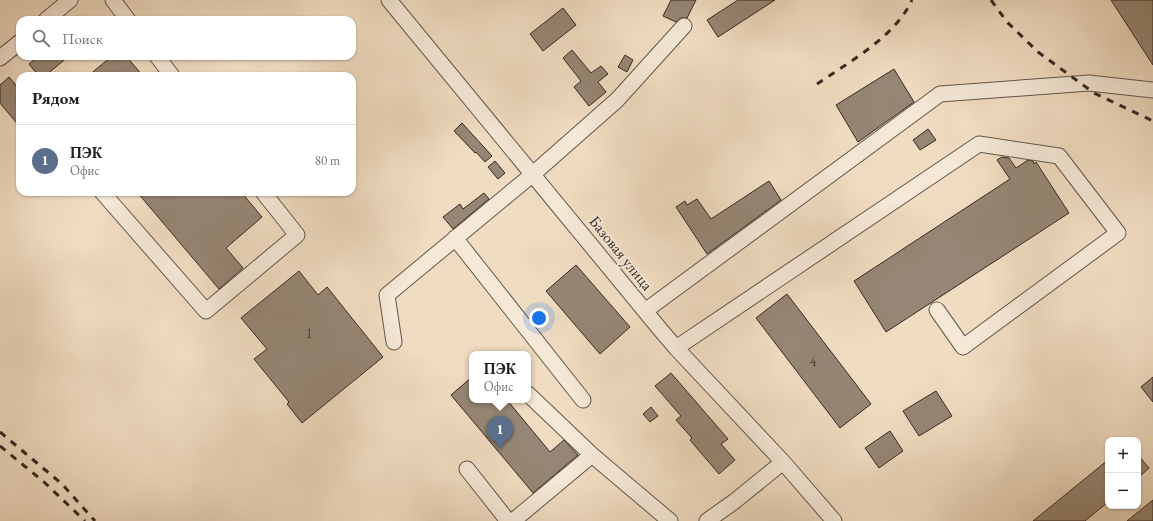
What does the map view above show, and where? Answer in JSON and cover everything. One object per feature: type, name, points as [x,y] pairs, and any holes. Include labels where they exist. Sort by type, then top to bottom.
[{"type":"street","points":[[51,16],[70,0]]},
{"type":"street","points":[[113,0],[125,16]]},
{"type":"street","name":"Базовая улица","points":[[390,0],[676,348],[783,462],[834,521]]},
{"type":"street","points":[[394,342],[387,295],[533,174],[617,100],[684,26]]},
{"type":"street","points":[[0,58],[16,45]]},
{"type":"street","points":[[160,60],[169,72]]},
{"type":"street","points":[[645,311],[940,94],[1089,83],[1153,90]]},
{"type":"street","points":[[676,348],[980,144],[1059,156],[1118,233],[962,347],[937,310]]},
{"type":"street","points":[[105,196],[206,312],[297,236],[266,196]]},
{"type":"street","points":[[455,238],[583,400]]},
{"type":"street","points":[[531,397],[592,455],[670,521]]},
{"type":"street","points":[[513,521],[592,455]]},
{"type":"street","points":[[711,520],[783,462]]},
{"type":"street","points":[[467,469],[508,521]]},
{"type":"building","points":[[671,0],[696,0],[687,18],[681,18],[676,22],[663,16]]},
{"type":"building","points":[[738,0],[775,0],[718,37],[707,20]]},
{"type":"building","points":[[1111,0],[1153,0],[1153,65]]},
{"type":"building","points":[[563,8],[576,25],[543,51],[530,34]]},
{"type":"building","points":[[572,50],[591,73],[601,66],[608,74],[598,82],[606,92],[589,106],[574,87],[581,81],[563,58]]},
{"type":"building","points":[[625,55],[633,60],[627,72],[618,67]]},
{"type":"building","points":[[34,60],[64,60],[50,72],[36,72],[29,64]]},
{"type":"building","points":[[107,60],[129,60],[140,72],[93,72]]},
{"type":"building","points":[[894,69],[914,102],[858,142],[836,105]]},
{"type":"building","points":[[9,77],[16,85],[16,122],[0,103],[0,85]]},
{"type":"building","points":[[462,123],[492,156],[485,162],[454,131]]},
{"type":"building","points":[[928,129],[936,140],[920,150],[913,140]]},
{"type":"building","points":[[1002,157],[1009,158],[1016,168],[1028,160],[1033,161],[1034,164],[1036,162],[1069,213],[886,332],[854,281],[1010,179],[997,160]]},
{"type":"building","points":[[495,161],[505,173],[498,179],[488,167]]},
{"type":"building","points":[[769,181],[781,200],[707,254],[676,207],[685,201],[687,205],[697,199],[711,219]]},
{"type":"building","points":[[484,193],[489,199],[453,229],[443,217],[460,204],[463,209]]},
{"type":"building","points":[[140,196],[244,196],[262,217],[226,248],[243,268],[219,289]]},
{"type":"building","points":[[576,265],[630,327],[600,354],[546,291]]},
{"type":"building","points":[[299,271],[318,295],[327,287],[383,357],[302,423],[287,404],[289,402],[254,359],[267,349],[241,318]]},
{"type":"building","points":[[787,294],[871,404],[840,428],[756,318]]},
{"type":"building","points":[[671,373],[728,439],[721,444],[735,460],[719,474],[690,440],[692,438],[676,420],[681,416],[655,386]]},
{"type":"building","points":[[1153,377],[1153,402],[1141,387]]},
{"type":"building","points":[[469,380],[469,403],[509,403],[550,452],[564,440],[578,455],[533,493],[451,395]]},
{"type":"building","points":[[936,391],[952,416],[919,436],[903,411]]},
{"type":"building","points":[[651,407],[658,416],[650,422],[643,414]]},
{"type":"building","points":[[890,431],[903,451],[879,468],[865,448]]},
{"type":"building","points":[[1141,459],[1149,468],[1141,475]]},
{"type":"building","points":[[1105,462],[1105,504],[1085,521],[1033,521]]},
{"type":"building","points":[[1153,500],[1153,521],[1127,521]]},
{"type":"railway","points":[[817,84],[857,58],[883,37],[894,26],[912,0]]},
{"type":"railway","points":[[991,0],[1007,22],[1038,52],[1094,93],[1153,121]]},
{"type":"railway","points":[[0,432],[62,484],[95,521]]},
{"type":"railway","points":[[0,446],[44,482],[85,521]]},
{"type":"place","name":"ПЭК","points":[[500,449]]}]
